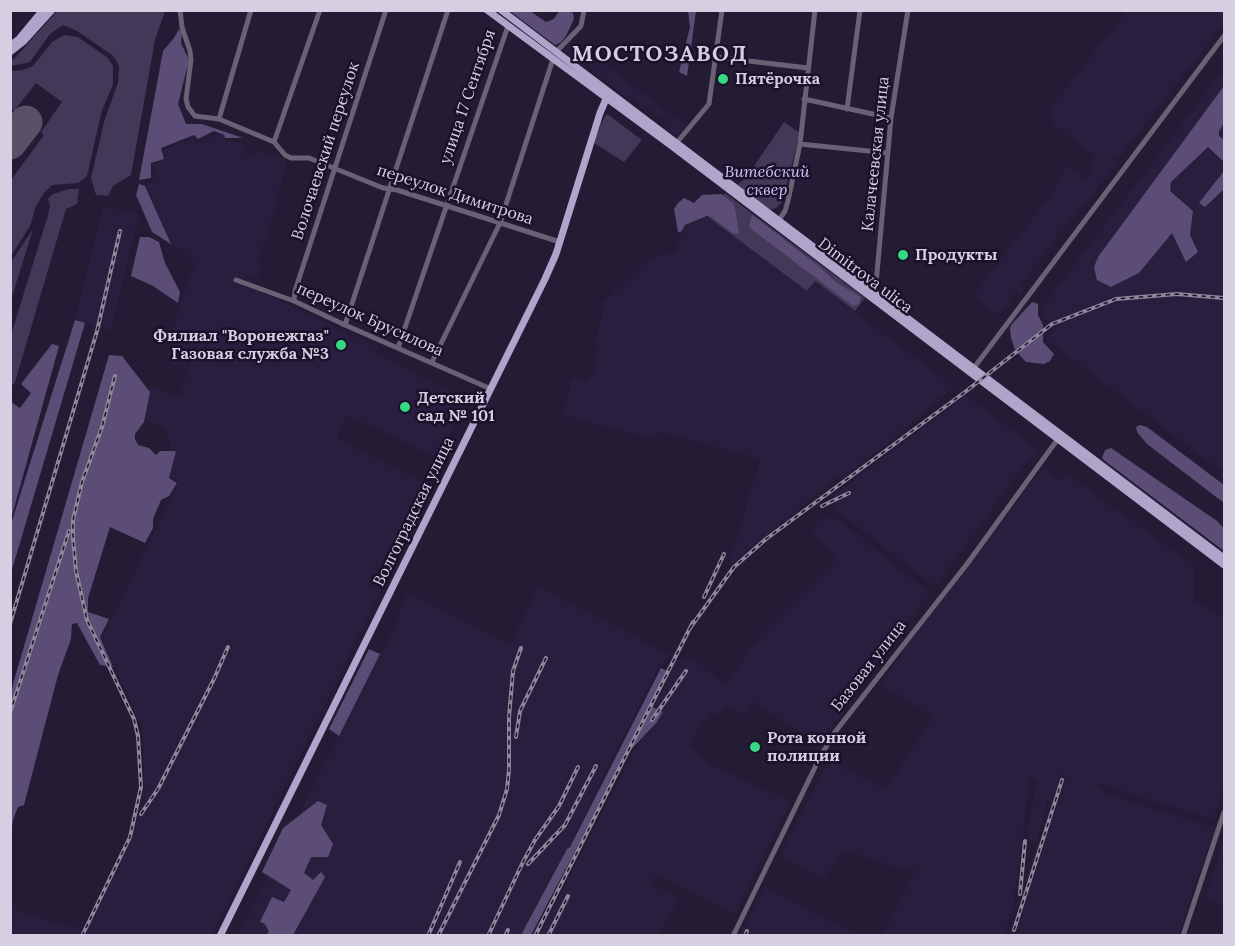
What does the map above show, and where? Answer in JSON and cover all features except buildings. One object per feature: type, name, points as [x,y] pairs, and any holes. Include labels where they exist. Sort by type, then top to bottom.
[{"type":"main road","points":[[10,46],[44,10]]},
{"type":"main road","points":[[10,52],[24,41],[52,10]]},
{"type":"main road","name":"Dimitrova ulica","points":[[488,10],[608,95],[1060,437],[1224,558]]},
{"type":"main road","name":"Dimitrova ulica","points":[[501,10],[554,56]]},
{"type":"main road","name":"Волгоградская улица","points":[[220,936],[545,279],[560,242],[608,95]]},
{"type":"main road","name":"Dimitrova ulica","points":[[675,145],[780,220],[874,297],[973,369],[1224,565]]},
{"type":"street","name":"переулок Димитрова","points":[[180,10],[191,60],[186,99],[188,107],[195,116],[219,119],[274,142],[285,155],[291,158],[309,158],[383,188],[446,204],[560,242]]},
{"type":"street","points":[[219,119],[251,10]]},
{"type":"street","points":[[274,142],[320,10]]},
{"type":"street","name":"Волочаевский переулок","points":[[294,301],[295,291],[386,10]]},
{"type":"street","points":[[345,325],[448,10]]},
{"type":"street","points":[[432,362],[500,223],[554,56],[581,26],[584,10]]},
{"type":"street","points":[[675,145],[709,104],[722,10]]},
{"type":"street","points":[[780,220],[788,201],[800,144],[815,10]]},
{"type":"street","points":[[848,109],[860,10]]},
{"type":"street","name":"Калачеевская улица","points":[[874,297],[891,118],[908,10]]},
{"type":"street","name":"улица 17 Сентября","points":[[398,348],[508,26]]},
{"type":"street","points":[[973,369],[1224,36]]},
{"type":"street","points":[[715,57],[807,68]]},
{"type":"street","points":[[804,99],[891,118]]},
{"type":"street","points":[[800,144],[888,153]]},
{"type":"street","name":"переулок Брусилова","points":[[236,280],[294,301],[491,389]]},
{"type":"street","name":"Базовая улица","points":[[733,936],[820,757],[835,732],[967,564],[1060,437]]},
{"type":"street","points":[[1183,936],[1224,812]]},
{"type":"shaded area","points":[[1127,10],[1224,11],[1224,24],[1118,159],[1114,156],[1112,159],[1117,164],[1083,207],[1080,206],[1020,286],[1024,290],[1020,295],[1016,292],[1008,302],[1012,306],[1010,309],[1006,306],[999,316],[973,296],[1053,191],[1058,183],[1056,181],[1069,164],[1083,174],[1080,178],[1085,182],[1095,170],[1089,166],[1096,157],[1051,123],[1054,119],[1048,111]]},
{"type":"shaded area","points":[[510,11],[530,11],[546,22],[554,19],[559,11],[569,11],[573,13],[574,19],[566,36],[555,45]]},
{"type":"shaded area","points":[[688,11],[696,11],[687,76],[679,72],[690,27]]},
{"type":"shaded area","points":[[179,29],[182,33],[181,43],[189,60],[178,104],[186,124],[202,124],[243,138],[225,138],[224,135],[214,131],[198,139],[194,135],[161,148],[164,159],[151,163],[151,178],[139,180],[163,51]]},
{"type":"shaded area","points":[[571,41],[688,127],[680,134],[673,134],[664,126],[665,122],[647,109],[644,110],[638,106],[638,102],[629,96],[625,97],[584,63],[565,52],[564,49]]},
{"type":"shaded area","points":[[1224,69],[1224,474],[1046,339],[1055,328],[1040,310]]},
{"type":"shaded area","points":[[1224,86],[1224,123],[1219,136],[1224,140],[1224,162],[1208,147],[1171,182],[1170,191],[1193,211],[1190,235],[1198,252],[1186,262],[1172,233],[1139,273],[1111,287],[1097,280],[1094,267],[1098,257]]},
{"type":"shaded area","points":[[217,134],[224,135],[225,141],[241,142],[246,147],[245,153],[255,155],[256,150],[287,160],[265,245],[263,245],[258,263],[262,265],[257,279],[244,275],[261,292],[378,347],[376,352],[467,401],[437,458],[347,415],[337,438],[432,487],[212,935],[11,935],[10,908],[86,932],[145,800],[142,728],[102,638],[179,482],[162,473],[171,447],[166,430],[140,416],[148,386],[179,396],[197,343],[186,368],[166,360],[180,303],[195,263],[186,256],[186,252],[172,245],[146,186],[154,181],[153,164],[165,159],[162,151],[179,143],[194,140],[196,144]]},
{"type":"shaded area","points":[[1224,171],[1224,189],[1205,207],[1199,203]]},
{"type":"shaded area","points":[[139,184],[145,186],[171,244],[152,232],[136,195]]},
{"type":"shaded area","points":[[721,194],[733,203],[739,234],[734,234],[707,216],[685,225],[681,232],[678,232],[674,209],[678,203],[684,198],[694,203],[702,195]]},
{"type":"shaded area","points":[[103,206],[139,214],[111,331],[75,320]]},
{"type":"shaded area","points":[[752,215],[837,283],[861,297],[859,304],[853,306],[751,229],[749,225]]},
{"type":"shaded area","points":[[708,217],[807,291],[814,281],[883,333],[883,337],[886,335],[954,387],[887,444],[841,478],[839,476],[729,566],[760,459],[657,431],[654,439],[562,415],[572,378],[589,383],[592,377],[599,346],[596,345],[604,299],[607,299],[650,258],[676,251],[684,227]]},
{"type":"shaded area","points":[[140,237],[149,237],[159,242],[165,263],[180,292],[178,303],[153,286],[131,276]]},
{"type":"shaded area","points":[[1032,302],[1038,304],[1038,315],[1043,325],[1043,342],[1054,354],[1050,361],[1044,364],[1026,362],[1015,350],[1011,338],[1012,324]]},
{"type":"shaded area","points":[[75,320],[85,323],[11,573],[11,524]]},
{"type":"shaded area","points":[[52,344],[59,346],[11,519],[11,402],[20,408],[31,393],[21,384]]},
{"type":"shaded area","points":[[109,355],[122,356],[150,392],[144,422],[135,434],[135,439],[138,445],[149,448],[156,455],[160,451],[176,451],[169,478],[177,483],[169,496],[161,500],[153,519],[153,528],[145,543],[110,527],[88,598],[88,612],[109,619],[100,637],[113,667],[100,665],[77,623],[72,624],[71,639],[58,675],[24,805],[18,807],[11,835],[10,701],[13,684]]},
{"type":"shaded area","points":[[966,395],[1038,450],[935,587],[837,511],[833,496]]},
{"type":"shaded area","points":[[1140,425],[1147,427],[1224,485],[1224,503],[1147,444],[1137,432],[1136,427]]},
{"type":"shaded area","points":[[1111,448],[1217,521],[1224,528],[1224,551],[1105,461],[1102,458],[1105,450]]},
{"type":"shaded area","points":[[1043,468],[1060,480],[1066,473],[1195,566],[1194,600],[1222,617],[1224,614],[1224,783],[1214,817],[1211,819],[1096,783],[1110,795],[1216,828],[1179,935],[1015,935],[1065,781],[1062,771],[1052,801],[1047,800],[1037,842],[1027,839],[1036,781],[1030,778],[1012,916],[1007,924],[1005,935],[883,935],[915,870],[920,868],[896,867],[846,851],[841,854],[824,880],[779,856],[829,761],[886,789],[933,717],[880,684],[913,637]]},
{"type":"shaded area","points":[[828,516],[839,520],[930,593],[873,666],[875,669],[819,742],[800,733],[752,701],[744,715],[726,706],[720,716],[711,712],[688,745],[711,768],[715,766],[791,802],[735,914],[657,875],[650,884],[680,899],[659,935],[539,936],[637,745],[677,660],[692,658],[725,684],[765,630],[835,561],[832,553],[812,533],[817,522]]},
{"type":"shaded area","points":[[539,587],[671,655],[660,666],[605,772],[570,847],[521,935],[238,936],[400,615],[397,614],[408,592],[510,644]]},
{"type":"shaded area","points":[[369,649],[380,654],[339,736],[329,729]]},
{"type":"shaded area","points":[[661,668],[667,671],[650,706],[663,712],[656,723],[625,756],[531,935],[521,935],[570,847]]},
{"type":"shaded area","points":[[318,801],[327,805],[321,825],[333,844],[328,857],[311,857],[304,873],[313,880],[321,872],[325,877],[293,935],[266,935],[269,932],[265,924],[260,922],[272,897],[284,902],[291,890],[262,872],[283,828]]},
{"type":"shaded area","points":[[1224,840],[1224,905],[1205,898]]},
{"type":"shaded area","points":[[764,886],[822,917],[860,935],[740,935]]},
{"type":"green space","points":[[57,11],[165,11],[155,40],[131,175],[113,186],[108,196],[96,195],[91,178],[104,122],[118,82],[119,67],[116,60],[77,31],[63,25],[50,34],[30,62],[11,66],[11,60]]},
{"type":"green space","points":[[64,35],[78,37],[108,58],[113,66],[113,85],[102,110],[87,176],[78,183],[52,185],[44,193],[36,206],[30,226],[11,256],[11,180],[44,135],[41,132],[62,102],[36,83],[14,111],[11,108],[11,71],[33,66],[52,42]]},
{"type":"green space","points":[[607,114],[642,140],[624,162],[594,143]]},
{"type":"green space","name":"Витебский сквер","points":[[784,122],[800,133],[782,202],[776,208],[769,210],[737,188]]},
{"type":"green space","points":[[69,189],[79,189],[77,204],[66,209],[15,382],[11,387],[11,335],[48,215],[50,206],[48,199],[53,194]]},
{"type":"green space","points":[[725,193],[865,298],[855,311],[815,281],[807,291],[708,217]]},
{"type":"green space","points":[[33,229],[11,300],[11,262]]},
{"type":"runway","points":[[10,143],[26,122]]},
{"type":"railway","points":[[10,624],[97,331],[120,231]]},
{"type":"railway","points":[[690,628],[734,567],[766,539],[965,392],[1052,324],[1116,299],[1177,294],[1224,298]]},
{"type":"railway","points":[[82,936],[130,837],[141,787],[138,736],[134,719],[87,620],[76,571],[73,538],[73,520],[82,482],[102,427],[115,376]]},
{"type":"railway","points":[[822,506],[849,493]]},
{"type":"railway","points":[[10,713],[69,531]]},
{"type":"railway","points":[[704,597],[724,554]]},
{"type":"railway","points":[[535,936],[693,622]]},
{"type":"railway","points":[[141,814],[158,789],[228,647]]},
{"type":"railway","points":[[438,936],[499,815],[507,789],[513,671],[521,648]]},
{"type":"railway","points":[[516,737],[520,711],[546,658]]},
{"type":"railway","points":[[652,720],[686,671]]},
{"type":"railway","points":[[528,864],[565,825],[596,766]]},
{"type":"railway","points":[[488,936],[523,862],[535,840],[559,806],[578,767]]},
{"type":"railway","points":[[1014,930],[1062,780]]},
{"type":"railway","points":[[1020,894],[1025,841]]},
{"type":"railway","points":[[428,936],[460,862]]},
{"type":"railway","points":[[548,936],[568,896]]},
{"type":"railway","points":[[505,936],[508,930]]},
{"type":"railway","points":[[745,936],[747,931]]},
{"type":"place","name":"Пятёрочка","points":[[723,79]]},
{"type":"place","name":"Продукты","points":[[903,255]]},
{"type":"place","name":"Филиал \"Воронежгаз\" Газовая служба №3","points":[[341,345]]},
{"type":"place","name":"Детский сад № 101","points":[[405,407]]},
{"type":"place","name":"Рота конной полиции","points":[[755,747]]},
{"type":"district","name":"МОСТОЗАВОД","points":[[660,55]]}]
